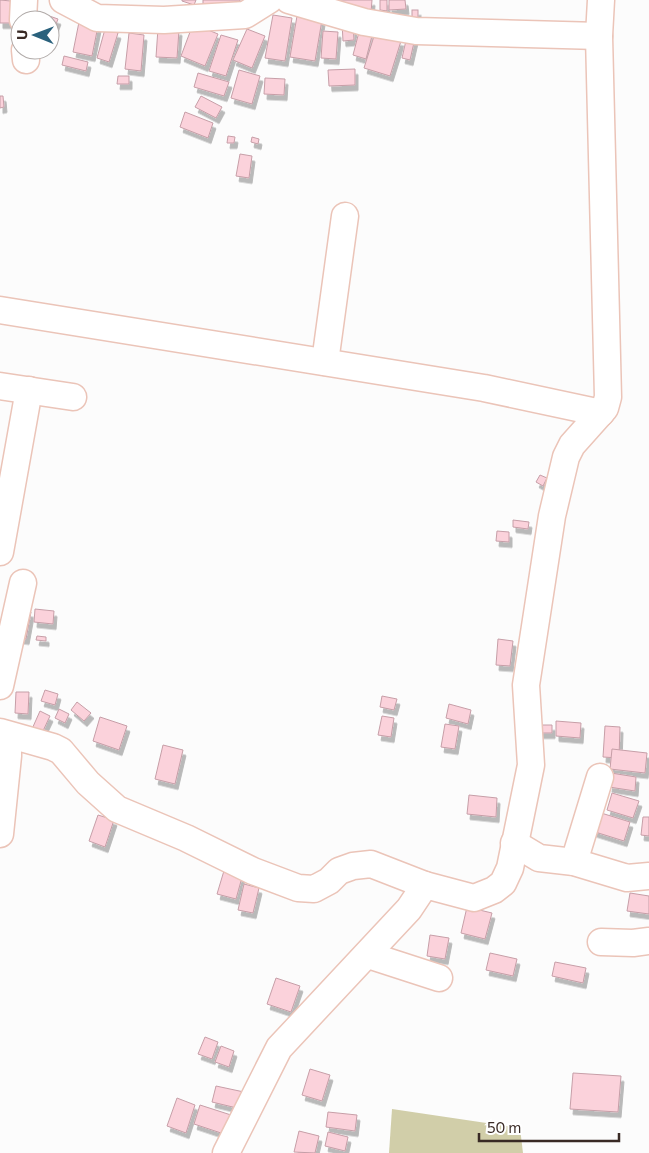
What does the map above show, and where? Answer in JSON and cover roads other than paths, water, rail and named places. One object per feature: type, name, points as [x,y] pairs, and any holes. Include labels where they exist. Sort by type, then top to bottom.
[{"type":"street","points":[[63,0],[97,18],[164,20],[245,15],[269,0]]},
{"type":"street","points":[[289,0],[364,22],[416,31],[598,36]]},
{"type":"street","points":[[0,834],[8,756],[4,734],[53,747],[61,751],[88,783],[117,809],[186,838],[280,882],[298,888],[314,890],[329,881],[339,871],[353,866],[370,864],[425,885],[474,898],[483,896],[503,883],[510,868],[531,765],[526,685],[552,516],[566,457],[572,445],[605,408],[608,397],[598,36],[601,0]]},
{"type":"street","points":[[325,362],[345,216]]},
{"type":"street","points":[[0,310],[484,388],[601,413]]},
{"type":"street","points":[[0,386],[73,397]]},
{"type":"street","points":[[0,552],[29,390]]},
{"type":"street","points":[[0,686],[24,583]]},
{"type":"street","points":[[574,862],[600,777]]},
{"type":"street","points":[[514,843],[539,858],[574,862],[627,878],[649,876]]},
{"type":"street","points":[[226,1153],[279,1048],[410,909],[425,885]]},
{"type":"street","points":[[601,942],[633,943],[649,941]]},
{"type":"street","points":[[368,955],[439,978]]}]
